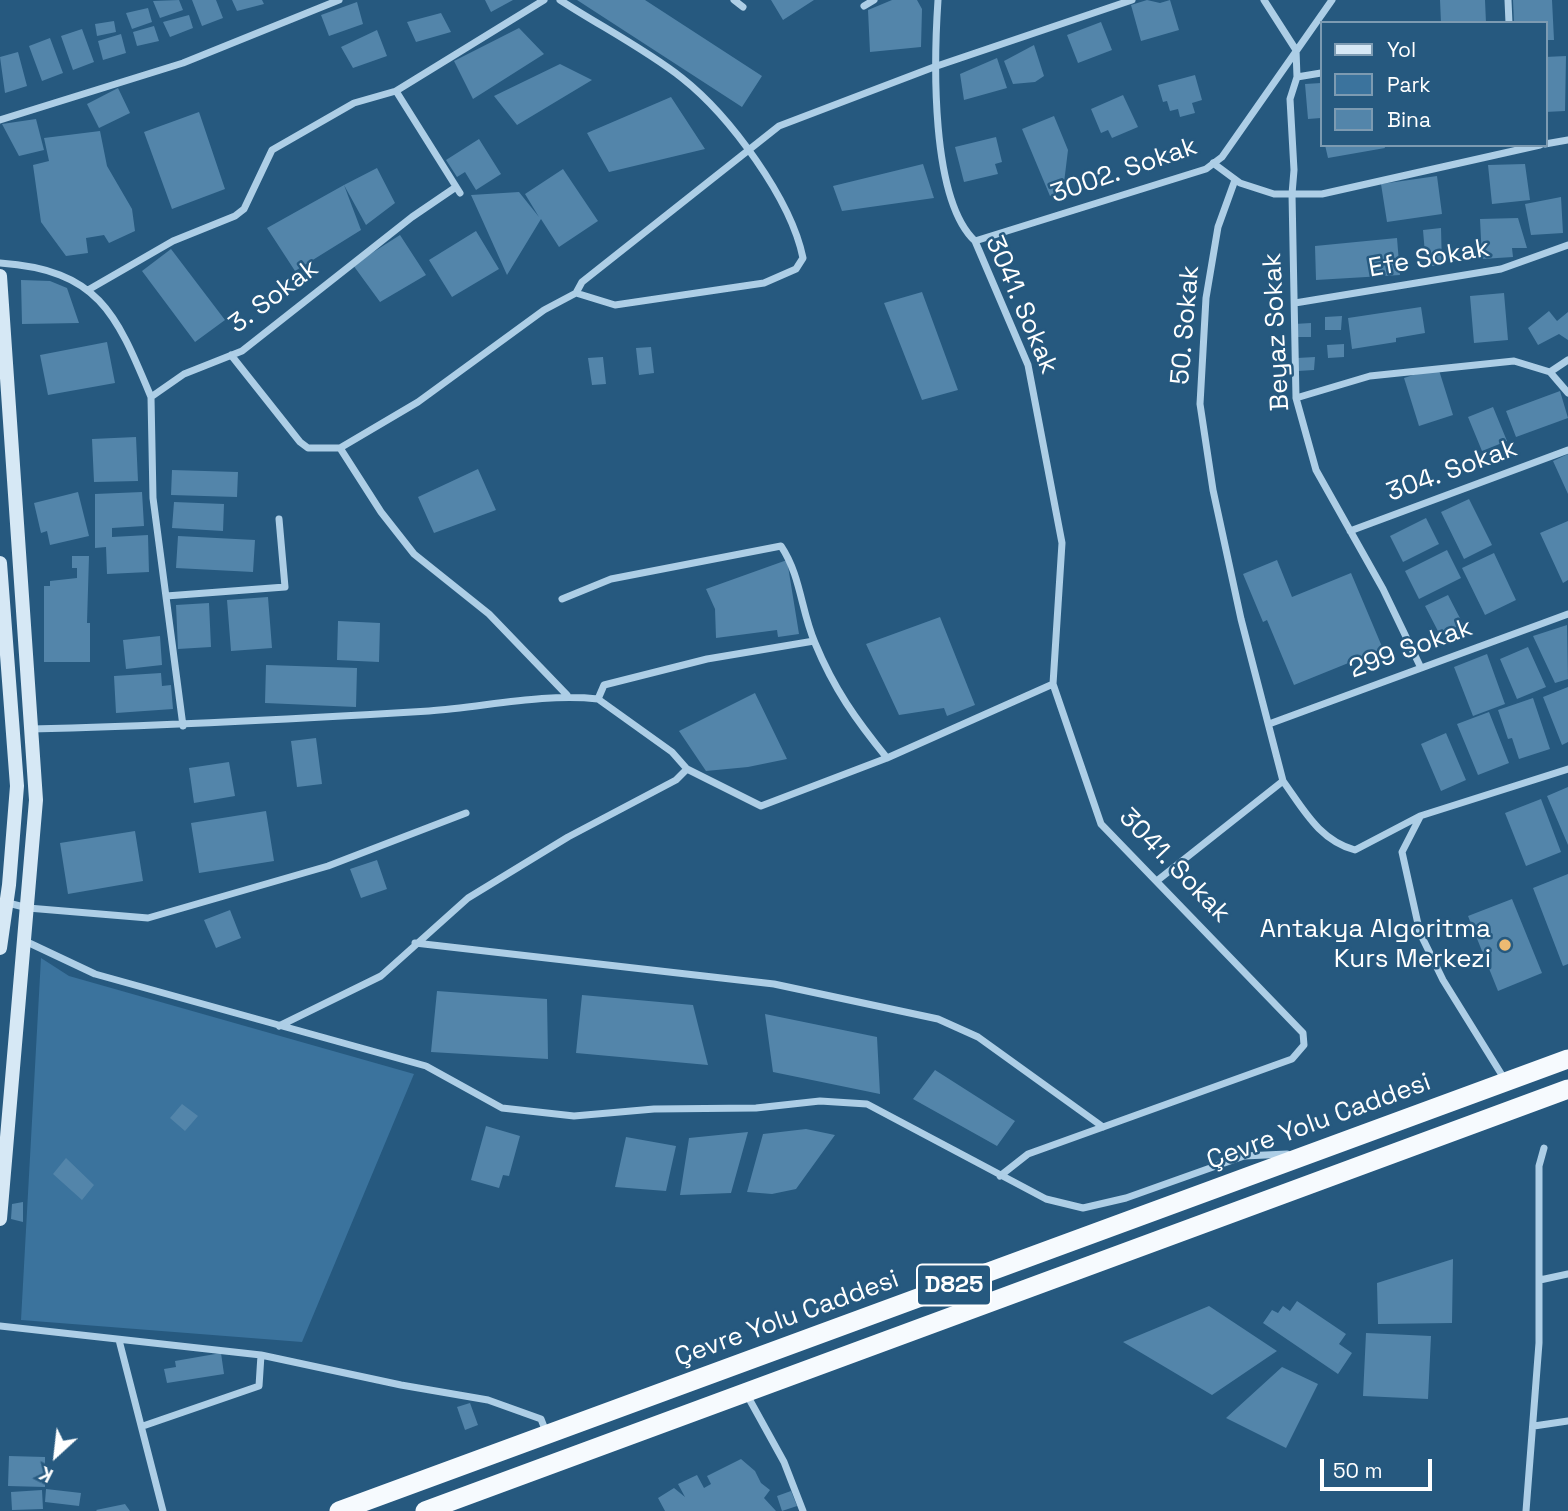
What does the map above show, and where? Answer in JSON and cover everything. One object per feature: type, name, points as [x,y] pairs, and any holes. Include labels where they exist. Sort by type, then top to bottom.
[{"type":"highway","name":"Çevre Yolu Caddesi","points":[[339,1511],[1568,1057]]},
{"type":"highway","name":"Çevre Yolu Caddesi","points":[[425,1511],[1568,1090]]},
{"type":"main road","points":[[0,276],[5,441],[36,800],[0,1219]]},
{"type":"main road","points":[[0,563],[18,786],[0,948]]},
{"type":"street","points":[[0,120],[183,63],[339,0]]},
{"type":"street","points":[[88,290],[173,241],[229,220],[244,209],[272,150],[354,103],[396,91],[544,0]]},
{"type":"street","points":[[560,0],[684,80],[750,149],[797,230],[803,258],[796,269],[764,283],[615,305],[576,293]]},
{"type":"street","points":[[734,0],[743,7]]},
{"type":"street","points":[[864,6],[874,0]]},
{"type":"street","name":"3041. Sokak","points":[[938,0],[934,67],[945,171],[963,229],[975,241],[1028,365],[1049,461],[1062,543],[1053,684],[1101,824],[1303,1033],[1304,1045],[1292,1059],[1028,1154],[1000,1176]]},
{"type":"street","points":[[231,355],[300,442],[308,448],[340,448],[418,402],[544,310],[576,293],[582,282],[779,126],[934,67],[1132,0]]},
{"type":"street","points":[[1264,0],[1296,50]]},
{"type":"street","name":"3002. Sokak","points":[[975,241],[1206,169],[1222,157],[1332,0]]},
{"type":"street","points":[[1508,0],[1509,21]]},
{"type":"street","name":"Beyaz Sokak","points":[[1296,50],[1297,77],[1290,99],[1294,170],[1292,194],[1296,398],[1316,470],[1382,589],[1421,668]]},
{"type":"street","points":[[1297,77],[1320,74]]},
{"type":"street","name":"3. Sokak","points":[[151,397],[184,374],[242,351],[412,217],[458,190],[396,91]]},
{"type":"street","points":[[1547,144],[1568,140]]},
{"type":"street","points":[[1213,163],[1235,180],[1273,194],[1322,194],[1518,147]]},
{"type":"street","name":"50. Sokak","points":[[1235,180],[1217,227],[1210,274],[1200,404],[1213,490],[1241,619],[1283,781]]},
{"type":"street","name":"Efe Sokak","points":[[1294,303],[1501,269],[1568,245]]},
{"type":"street","points":[[0,263],[37,266],[65,275],[88,290],[122,328],[151,397],[153,498],[183,726]]},
{"type":"street","points":[[1550,372],[1568,360]]},
{"type":"street","points":[[1296,398],[1370,376],[1514,361],[1550,372],[1568,393]]},
{"type":"street","points":[[340,448],[380,512],[414,554],[489,614],[567,695]]},
{"type":"street","name":"304. Sokak","points":[[1350,531],[1568,450]]},
{"type":"street","points":[[166,596],[285,587],[279,519]]},
{"type":"street","points":[[562,599],[611,579],[781,546],[792,564],[814,641],[843,703],[887,758]]},
{"type":"street","name":"299 Sokak","points":[[1269,724],[1568,614]]},
{"type":"street","points":[[598,699],[604,685],[707,659],[814,641]]},
{"type":"street","points":[[31,729],[183,726],[484,708],[567,695],[598,699],[672,752],[687,769],[761,806],[887,758],[1053,684]]},
{"type":"street","points":[[279,1026],[381,976],[468,898],[568,837],[676,779],[687,769]]},
{"type":"street","points":[[1158,880],[1283,781],[1320,834],[1336,845],[1355,850],[1420,816],[1568,769]]},
{"type":"street","points":[[3,902],[28,908],[148,918],[328,866],[466,813]]},
{"type":"street","points":[[1420,816],[1402,852],[1420,933],[1443,980],[1506,1081]]},
{"type":"street","points":[[24,941],[95,974],[426,1066],[502,1108],[575,1116],[654,1109],[756,1108],[820,1101],[867,1104],[1046,1199],[1083,1208],[1126,1198],[1244,1156],[1311,1153]]},
{"type":"street","points":[[415,943],[774,984],[938,1019],[978,1037],[1103,1127]]},
{"type":"street","points":[[1526,1511],[1534,1426],[1540,1280],[1539,1166],[1544,1148]]},
{"type":"street","points":[[1540,1280],[1568,1275]]},
{"type":"street","points":[[0,1326],[261,1355],[401,1385],[488,1400],[541,1419],[548,1436]]},
{"type":"street","points":[[119,1340],[163,1511]]},
{"type":"street","points":[[143,1426],[259,1386],[261,1355]]},
{"type":"street","points":[[746,1394],[784,1462],[803,1511]]},
{"type":"street","points":[[1534,1426],[1568,1421]]},
{"type":"green space","points":[[41,958],[69,976],[414,1074],[302,1342],[21,1320]]},
{"type":"building","points":[[179,0],[183,10],[160,18],[153,1]]},
{"type":"building","points":[[192,0],[216,0],[223,18],[202,26]]},
{"type":"building","points":[[232,0],[262,0],[264,4],[237,11]]},
{"type":"building","points":[[485,0],[513,0],[491,12]]},
{"type":"building","points":[[577,0],[645,0],[762,76],[742,107]]},
{"type":"building","points":[[771,0],[814,0],[783,20]]},
{"type":"building","points":[[892,0],[917,0],[922,9],[921,47],[870,52],[868,10]]},
{"type":"building","points":[[1147,0],[1160,3],[1170,0],[1179,30],[1141,41],[1131,5]]},
{"type":"building","points":[[1440,0],[1485,0],[1486,21],[1441,21]]},
{"type":"building","points":[[1513,0],[1552,0],[1554,40],[1547,40],[1547,21],[1514,21]]},
{"type":"building","points":[[357,2],[363,24],[329,36],[321,15]]},
{"type":"building","points":[[148,8],[152,22],[132,29],[126,13]]},
{"type":"building","points":[[441,13],[451,32],[416,42],[407,22]]},
{"type":"building","points":[[189,15],[193,28],[170,37],[163,22]]},
{"type":"building","points":[[114,21],[116,32],[97,36],[95,24]]},
{"type":"building","points":[[1101,22],[1112,50],[1078,63],[1067,35]]},
{"type":"building","points":[[154,26],[159,41],[137,46],[133,32]]},
{"type":"building","points":[[519,28],[544,54],[473,99],[454,61]]},
{"type":"building","points":[[82,29],[94,62],[73,70],[61,36]]},
{"type":"building","points":[[377,30],[387,56],[353,68],[341,47]]},
{"type":"building","points":[[121,34],[126,53],[103,60],[98,41]]},
{"type":"building","points":[[50,38],[63,73],[42,81],[29,46]]},
{"type":"building","points":[[1034,45],[1044,76],[1035,82],[1013,84],[1004,61]]},
{"type":"building","points":[[18,52],[27,86],[5,93],[0,57]]},
{"type":"building","points":[[1566,56],[1565,111],[1547,112],[1547,57]]},
{"type":"building","points":[[997,58],[1007,88],[964,100],[960,74]]},
{"type":"building","points":[[560,64],[592,80],[517,125],[494,96]]},
{"type":"building","points":[[1195,75],[1202,100],[1192,103],[1195,113],[1180,117],[1178,109],[1170,111],[1167,101],[1163,102],[1158,85]]},
{"type":"building","points":[[1320,83],[1320,118],[1308,119],[1305,84]]},
{"type":"building","points":[[118,88],[130,113],[99,128],[87,104]]},
{"type":"building","points":[[1123,95],[1138,127],[1112,138],[1108,130],[1101,133],[1091,109]]},
{"type":"building","points":[[671,97],[705,149],[609,172],[587,133]]},
{"type":"building","points":[[199,112],[225,189],[172,209],[144,132]]},
{"type":"building","points":[[1054,116],[1068,150],[1063,191],[1050,196],[1022,129]]},
{"type":"building","points":[[36,119],[44,150],[19,156],[2,124]]},
{"type":"building","points":[[100,131],[107,166],[132,209],[135,231],[109,243],[104,235],[86,238],[88,253],[66,256],[41,222],[33,165],[49,161],[44,138]]},
{"type":"building","points":[[996,137],[1002,162],[995,164],[998,174],[964,182],[955,147]]},
{"type":"building","points":[[479,139],[501,174],[476,190],[465,172],[457,177],[446,160]]},
{"type":"building","points":[[1325,147],[1385,148],[1328,158]]},
{"type":"building","points":[[923,164],[934,198],[842,211],[833,186]]},
{"type":"building","points":[[1525,164],[1530,200],[1492,204],[1488,165]]},
{"type":"building","points":[[377,168],[395,203],[366,225],[344,185]]},
{"type":"building","points":[[563,169],[598,221],[559,247],[541,219],[507,275],[471,195],[519,192],[539,217],[525,194]]},
{"type":"building","points":[[1437,176],[1442,214],[1387,222],[1381,184]]},
{"type":"building","points":[[344,185],[361,230],[295,271],[267,228]]},
{"type":"building","points":[[1561,197],[1563,233],[1531,235],[1525,204]]},
{"type":"building","points":[[1518,218],[1527,248],[1512,248],[1513,257],[1482,259],[1480,219]]},
{"type":"building","points":[[1441,228],[1442,266],[1426,266],[1423,230]]},
{"type":"building","points":[[476,231],[499,269],[452,297],[429,260]]},
{"type":"building","points":[[400,235],[426,275],[380,302],[353,265]]},
{"type":"building","points":[[1397,238],[1400,275],[1316,280],[1315,246]]},
{"type":"building","points":[[171,249],[225,320],[195,342],[142,271]]},
{"type":"building","points":[[21,280],[50,281],[67,288],[79,323],[22,324]]},
{"type":"building","points":[[922,292],[958,390],[922,400],[884,303]]},
{"type":"building","points":[[1504,293],[1508,340],[1474,343],[1470,296]]},
{"type":"building","points":[[1421,307],[1425,333],[1396,338],[1396,342],[1352,349],[1348,318]]},
{"type":"building","points":[[1549,311],[1557,321],[1568,312],[1568,340],[1559,334],[1538,345],[1528,328]]},
{"type":"building","points":[[1342,316],[1341,330],[1325,330],[1325,317]]},
{"type":"building","points":[[1311,323],[1311,337],[1295,337],[1294,324]]},
{"type":"building","points":[[107,342],[115,383],[48,395],[40,355]]},
{"type":"building","points":[[1344,344],[1344,357],[1328,358],[1327,345]]},
{"type":"building","points":[[651,347],[654,373],[639,375],[636,348]]},
{"type":"building","points":[[603,357],[606,384],[592,385],[588,358]]},
{"type":"building","points":[[1315,357],[1314,370],[1298,371],[1297,358]]},
{"type":"building","points":[[1438,367],[1453,415],[1419,426],[1404,378]]},
{"type":"building","points":[[1560,391],[1568,418],[1516,437],[1506,411]]},
{"type":"building","points":[[1493,407],[1507,441],[1482,451],[1468,417]]},
{"type":"building","points":[[136,437],[138,481],[94,482],[92,439]]},
{"type":"building","points":[[1568,454],[1568,494],[1553,461]]},
{"type":"building","points":[[478,469],[496,510],[434,533],[418,497]]},
{"type":"building","points":[[172,470],[238,472],[237,497],[171,495]]},
{"type":"building","points":[[78,492],[89,536],[50,545],[47,531],[41,533],[34,503]]},
{"type":"building","points":[[142,492],[144,526],[112,528],[112,537],[148,535],[149,572],[107,574],[106,547],[95,548],[95,494]]},
{"type":"building","points":[[1469,499],[1492,545],[1464,559],[1441,512]]},
{"type":"building","points":[[174,502],[224,504],[223,531],[172,528]]},
{"type":"building","points":[[1426,518],[1439,544],[1403,562],[1390,536]]},
{"type":"building","points":[[1568,521],[1568,580],[1563,583],[1540,533]]},
{"type":"building","points":[[178,536],[255,540],[253,572],[176,568]]},
{"type":"building","points":[[1447,550],[1461,578],[1419,599],[1405,571]]},
{"type":"building","points":[[1494,553],[1516,600],[1485,615],[1462,568]]},
{"type":"building","points":[[72,556],[89,556],[87,623],[90,623],[90,662],[44,662],[44,586],[50,586],[50,581],[77,578],[77,568],[72,568]]},
{"type":"building","points":[[787,560],[799,634],[778,637],[777,630],[716,638],[715,609],[706,589]]},
{"type":"building","points":[[1277,560],[1292,597],[1351,573],[1383,649],[1294,685],[1267,620],[1263,622],[1243,574]]},
{"type":"building","points":[[1448,595],[1463,624],[1440,635],[1425,606]]},
{"type":"building","points":[[268,597],[272,648],[231,651],[227,600]]},
{"type":"building","points":[[209,603],[211,647],[178,649],[176,605]]},
{"type":"building","points":[[940,617],[975,705],[947,716],[944,708],[899,715],[866,644]]},
{"type":"building","points":[[338,621],[380,623],[379,662],[337,660]]},
{"type":"building","points":[[1567,625],[1568,679],[1555,683],[1533,636]]},
{"type":"building","points":[[160,636],[162,665],[126,669],[123,640]]},
{"type":"building","points":[[1528,647],[1546,687],[1517,699],[1500,659]]},
{"type":"building","points":[[1487,654],[1505,704],[1473,716],[1454,667]]},
{"type":"building","points":[[266,665],[357,668],[356,707],[265,703]]},
{"type":"building","points":[[161,673],[162,686],[171,685],[173,709],[116,713],[114,676]]},
{"type":"building","points":[[1568,687],[1568,742],[1562,745],[1543,697]]},
{"type":"building","points":[[755,693],[787,759],[748,767],[706,771],[679,731]]},
{"type":"building","points":[[1533,698],[1550,749],[1519,759],[1512,738],[1508,739],[1498,710]]},
{"type":"building","points":[[1489,712],[1509,763],[1478,775],[1457,724]]},
{"type":"building","points":[[1446,733],[1466,780],[1441,791],[1421,744]]},
{"type":"building","points":[[316,738],[322,784],[297,787],[291,741]]},
{"type":"building","points":[[229,762],[235,796],[194,803],[189,768]]},
{"type":"building","points":[[1568,787],[1568,845],[1547,796]]},
{"type":"building","points":[[1541,799],[1561,852],[1526,866],[1505,813]]},
{"type":"building","points":[[266,811],[274,861],[199,873],[191,823]]},
{"type":"building","points":[[135,831],[143,881],[68,894],[60,843]]},
{"type":"building","points":[[377,860],[387,889],[361,898],[350,869]]},
{"type":"building","points":[[1568,874],[1568,964],[1563,966],[1533,888]]},
{"type":"building","name":"Antakya Algoritma Kurs Merkezi","points":[[1512,899],[1542,973],[1498,991],[1468,916]]},
{"type":"building","points":[[230,910],[241,938],[216,948],[204,920]]},
{"type":"building","points":[[437,991],[547,999],[548,1059],[431,1052]]},
{"type":"building","points":[[582,995],[693,1005],[708,1065],[576,1053]]},
{"type":"building","points":[[765,1014],[877,1037],[880,1094],[773,1072]]},
{"type":"building","points":[[935,1070],[1015,1121],[997,1146],[913,1099]]},
{"type":"building","points":[[182,1104],[198,1116],[185,1131],[170,1118]]},
{"type":"building","points":[[486,1126],[520,1136],[509,1176],[503,1175],[499,1188],[471,1180]]},
{"type":"building","points":[[806,1129],[835,1135],[796,1189],[772,1194],[747,1192],[763,1134]]},
{"type":"building","points":[[748,1132],[731,1193],[680,1195],[689,1138]]},
{"type":"building","points":[[626,1137],[676,1146],[666,1191],[615,1187]]},
{"type":"building","points":[[66,1158],[94,1185],[82,1200],[53,1174]]},
{"type":"building","points":[[23,1202],[23,1222],[11,1219],[12,1204]]},
{"type":"building","points":[[1453,1259],[1452,1323],[1378,1324],[1377,1283]]},
{"type":"building","points":[[1297,1301],[1346,1334],[1339,1344],[1352,1353],[1338,1374],[1263,1323],[1272,1310],[1278,1313],[1283,1306],[1290,1311]]},
{"type":"building","points":[[1209,1306],[1277,1351],[1212,1395],[1123,1342]]},
{"type":"building","points":[[1366,1333],[1431,1336],[1428,1399],[1363,1396]]},
{"type":"building","points":[[221,1353],[224,1374],[167,1383],[164,1369],[176,1367],[175,1361]]},
{"type":"building","points":[[1282,1367],[1318,1384],[1286,1448],[1226,1418]]},
{"type":"building","points":[[470,1403],[478,1425],[465,1430],[457,1407]]},
{"type":"building","points":[[9,1456],[45,1457],[45,1487],[8,1486]]},
{"type":"building","points":[[741,1459],[770,1490],[764,1498],[776,1511],[665,1511],[658,1498],[674,1488],[685,1497],[678,1484],[697,1475],[704,1488],[711,1484],[707,1476]]},
{"type":"building","points":[[46,1489],[81,1493],[79,1506],[45,1502]]},
{"type":"building","points":[[42,1490],[43,1509],[12,1510],[11,1492]]},
{"type":"building","points":[[791,1491],[797,1506],[782,1511],[777,1496]]},
{"type":"building","points":[[125,1504],[130,1511],[96,1510]]},
{"type":"place","name":"Antakya Algoritma Kurs Merkezi","points":[[1505,945]]}]
